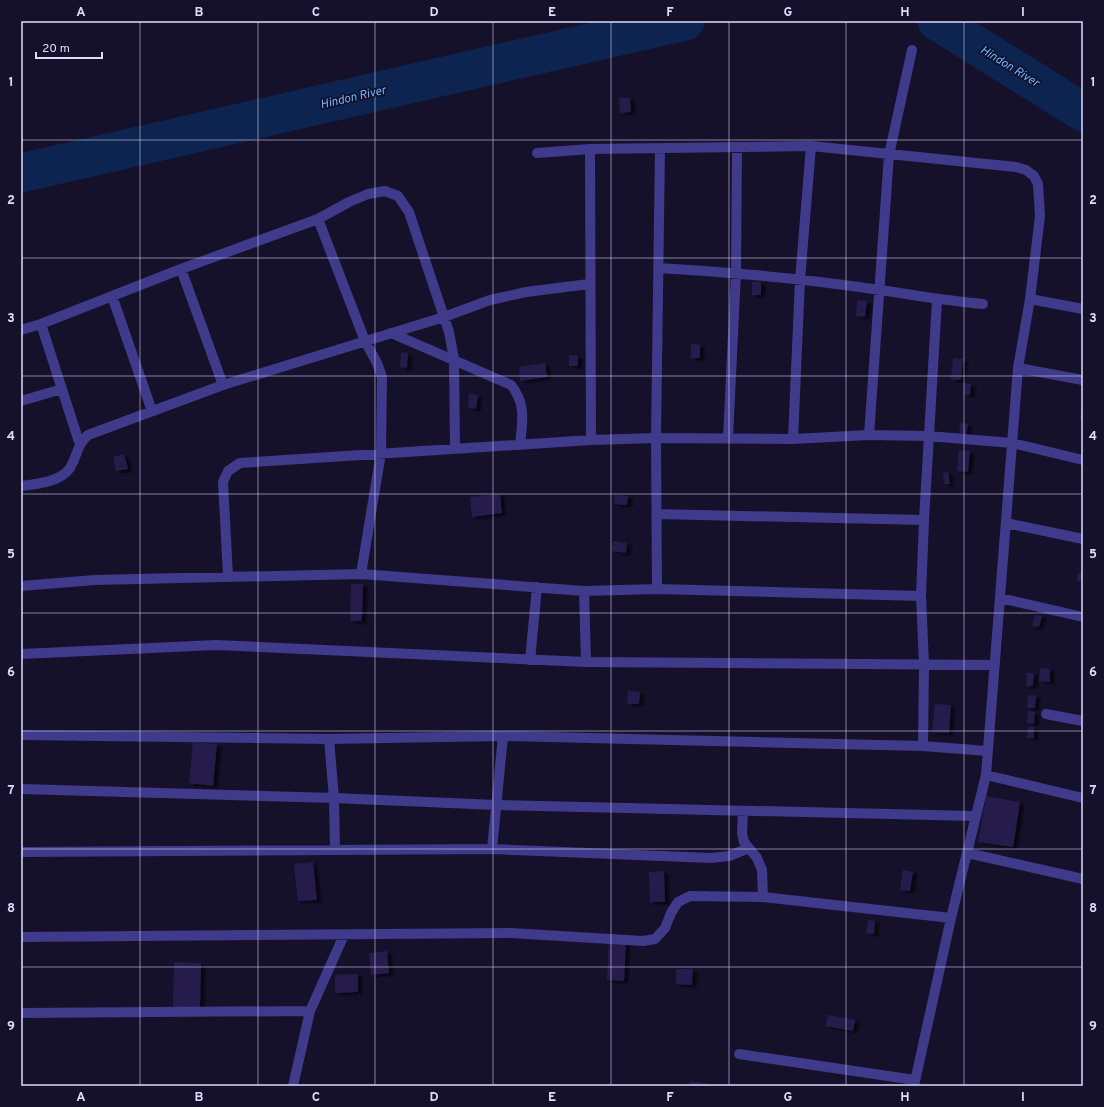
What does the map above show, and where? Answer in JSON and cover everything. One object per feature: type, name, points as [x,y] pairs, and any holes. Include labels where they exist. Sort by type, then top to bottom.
[{"type":"street","points":[[869,435],[889,155],[912,50]]},
{"type":"street","points":[[793,439],[800,280],[811,146]]},
{"type":"street","points":[[537,153],[590,149],[811,146],[1016,167],[1026,170],[1034,176],[1038,184],[1040,194],[1040,216],[1030,299],[1018,368],[986,775],[974,816],[915,1083],[739,1054]]},
{"type":"street","points":[[728,438],[736,272],[737,147]]},
{"type":"street","points":[[657,588],[656,438],[660,148]]},
{"type":"street","points":[[590,149],[589,284],[591,440]]},
{"type":"street","points":[[21,330],[41,324],[181,269],[318,219],[349,202],[368,194],[385,191],[398,196],[409,212],[449,332],[454,359],[455,448]]},
{"type":"street","points":[[318,219],[365,340],[377,363],[382,377],[381,453],[361,574]]},
{"type":"street","points":[[658,268],[736,272],[880,290],[937,300],[983,304]]},
{"type":"street","points":[[181,269],[223,385]]},
{"type":"street","points":[[21,486],[55,479],[64,474],[70,468],[80,442],[93,433],[223,385],[391,332],[444,317],[490,300],[526,292],[589,284]]},
{"type":"street","points":[[112,296],[152,411]]},
{"type":"street","points":[[1030,299],[1083,309]]},
{"type":"street","points":[[923,746],[924,664],[922,596],[924,520],[937,300]]},
{"type":"street","points":[[41,324],[80,442]]},
{"type":"street","points":[[391,332],[511,385],[518,394],[523,408],[520,445]]},
{"type":"street","points":[[1018,368],[1083,380]]},
{"type":"street","points":[[21,401],[62,389]]},
{"type":"street","points":[[228,576],[223,482],[228,471],[240,463],[591,440],[656,438],[793,439],[869,435],[928,436],[1012,443],[1083,460]]},
{"type":"street","points":[[657,514],[924,520]]},
{"type":"street","points":[[1006,523],[1083,539]]},
{"type":"street","points":[[21,586],[95,580],[361,574],[584,591],[657,588],[922,596]]},
{"type":"street","points":[[530,660],[537,587]]},
{"type":"street","points":[[584,591],[586,662]]},
{"type":"street","points":[[1000,598],[1083,617]]},
{"type":"street","points":[[21,654],[216,645],[586,662],[995,665]]},
{"type":"street","points":[[1046,714],[1083,720]]},
{"type":"street","points":[[21,734],[329,739],[503,736],[923,746],[987,750]]},
{"type":"street","points":[[492,850],[503,736]]},
{"type":"street","points":[[329,739],[334,798],[335,849]]},
{"type":"street","points":[[986,775],[1083,798]]},
{"type":"street","points":[[21,790],[334,798],[496,805],[974,816]]},
{"type":"street","points":[[743,811],[742,833],[744,842],[757,858],[762,870],[763,897]]},
{"type":"street","points":[[21,852],[335,849],[492,850],[711,858],[729,856],[749,848]]},
{"type":"street","points":[[967,853],[1083,880]]},
{"type":"street","points":[[21,937],[511,933],[643,941],[656,939],[665,928],[671,913],[678,902],[690,896],[763,897],[951,918]]},
{"type":"street","points":[[293,1086],[310,1011],[344,935]]},
{"type":"street","points":[[21,1013],[310,1011]]},
{"type":"building","points":[[619,98],[630,98],[631,112],[620,113]]},
{"type":"building","points":[[752,282],[761,282],[761,295],[752,295]]},
{"type":"building","points":[[857,300],[867,301],[865,317],[856,316]]},
{"type":"building","points":[[691,344],[700,345],[700,358],[691,358]]},
{"type":"building","points":[[401,352],[408,353],[407,368],[400,367]]},
{"type":"building","points":[[569,355],[578,356],[578,366],[569,366]]},
{"type":"building","points":[[953,358],[963,359],[961,380],[951,380]]},
{"type":"building","points":[[545,363],[547,377],[520,381],[519,367]]},
{"type":"building","points":[[964,383],[971,384],[970,395],[963,394]]},
{"type":"building","points":[[469,394],[478,395],[476,409],[468,408]]},
{"type":"building","points":[[1081,410],[1083,410],[1083,420],[1080,419]]},
{"type":"building","points":[[960,423],[968,424],[966,437],[959,436]]},
{"type":"building","points":[[959,450],[970,451],[968,472],[957,471]]},
{"type":"building","points":[[124,454],[128,469],[116,471],[113,457]]},
{"type":"building","points":[[948,472],[950,484],[944,484],[943,473]]},
{"type":"building","points":[[500,494],[502,513],[472,517],[470,497]]},
{"type":"building","points":[[615,495],[628,496],[627,505],[614,504]]},
{"type":"building","points":[[613,541],[627,543],[626,553],[612,551]]},
{"type":"building","points":[[1078,573],[1083,574],[1083,582],[1077,581]]},
{"type":"building","points":[[351,584],[363,584],[362,621],[350,621]]},
{"type":"building","points":[[1035,615],[1042,616],[1039,627],[1032,626]]},
{"type":"building","points":[[1040,668],[1050,669],[1050,682],[1039,681]]},
{"type":"building","points":[[1027,673],[1034,673],[1033,686],[1026,686]]},
{"type":"building","points":[[628,691],[640,692],[639,704],[627,704]]},
{"type":"building","points":[[1028,695],[1036,696],[1035,708],[1027,708]]},
{"type":"building","points":[[935,704],[951,705],[949,733],[932,732]]},
{"type":"building","points":[[1028,711],[1035,712],[1034,724],[1027,723]]},
{"type":"building","points":[[1028,727],[1034,727],[1034,738],[1027,738]]},
{"type":"building","points":[[193,742],[217,744],[213,786],[189,783]]},
{"type":"building","points":[[986,796],[1020,802],[1013,847],[978,842]]},
{"type":"building","points":[[313,862],[317,900],[298,901],[294,864]]},
{"type":"building","points":[[903,870],[913,872],[910,891],[900,890]]},
{"type":"building","points":[[664,871],[665,902],[650,902],[649,872]]},
{"type":"building","points":[[868,920],[875,921],[874,934],[866,933]]},
{"type":"building","points":[[609,941],[626,942],[624,981],[607,980]]},
{"type":"building","points":[[387,951],[389,973],[371,975],[369,953]]},
{"type":"building","points":[[174,962],[201,963],[200,1008],[173,1008]]},
{"type":"building","points":[[676,969],[693,969],[692,985],[676,984]]},
{"type":"building","points":[[358,974],[358,992],[335,993],[335,975]]},
{"type":"building","points":[[828,1015],[855,1020],[853,1031],[826,1026]]},
{"type":"building","points":[[690,1081],[708,1084],[707,1086],[689,1086]]},
{"type":"waterway","name":"Hindon River","points":[[21,173],[685,21]]},
{"type":"waterway","name":"Hindon River","points":[[937,21],[1083,112]]}]
